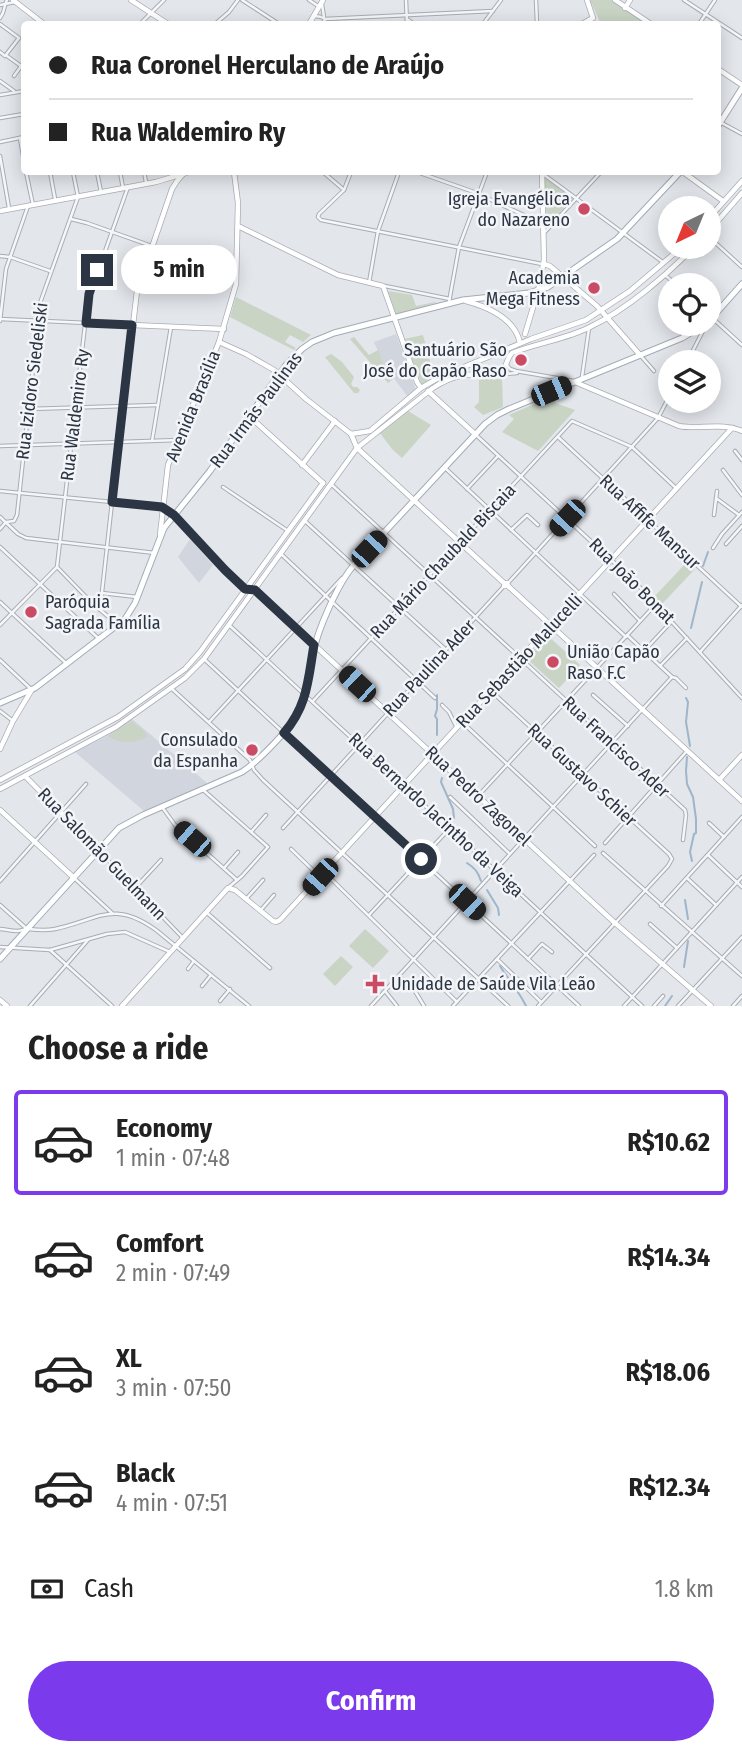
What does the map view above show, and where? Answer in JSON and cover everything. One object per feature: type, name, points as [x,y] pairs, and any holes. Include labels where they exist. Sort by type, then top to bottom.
[{"type":"main road","points":[[721,118],[742,87]]},
{"type":"main road","points":[[538,291],[563,278],[613,242],[678,175]]},
{"type":"main road","points":[[721,306],[742,284]]},
{"type":"main road","name":"Rua Irmãs Paulinas","points":[[159,539],[164,528],[210,471],[279,375],[296,354],[318,339],[449,302],[538,291]]},
{"type":"main road","points":[[437,297],[440,300],[439,306]]},
{"type":"main road","points":[[0,959],[18,934],[27,929],[122,826],[238,774],[252,765],[284,733],[298,714],[305,695],[314,645],[341,583],[352,567],[475,434],[497,415],[684,336]]},
{"type":"main road","name":"Avenida Brasília","points":[[32,690],[118,625],[131,610],[159,539]]},
{"type":"main road","points":[[0,703],[32,690]]},
{"type":"street","points":[[131,0],[163,21]]},
{"type":"street","points":[[143,21],[164,0]]},
{"type":"street","points":[[218,21],[240,0],[274,21]]},
{"type":"street","points":[[309,0],[322,4]]},
{"type":"street","points":[[406,0],[407,21]]},
{"type":"street","points":[[485,21],[501,0]]},
{"type":"street","points":[[536,0],[537,21]]},
{"type":"street","points":[[587,0],[594,20],[591,21]]},
{"type":"street","points":[[615,0],[646,21]]},
{"type":"street","points":[[625,8],[630,0]]},
{"type":"street","points":[[684,0],[716,21]]},
{"type":"street","points":[[701,21],[715,0]]},
{"type":"street","points":[[0,18],[5,11],[4,3],[14,1],[40,21]]},
{"type":"street","points":[[311,21],[322,4]]},
{"type":"street","points":[[322,4],[325,19]]},
{"type":"street","points":[[314,17],[406,17],[493,11]]},
{"type":"street","points":[[406,17],[411,21]]},
{"type":"street","points":[[0,24],[19,38],[6,55]]},
{"type":"street","points":[[721,24],[742,38]]},
{"type":"street","points":[[0,52],[21,66],[14,76]]},
{"type":"street","points":[[721,71],[742,87]]},
{"type":"street","points":[[0,81],[16,92]]},
{"type":"street","points":[[0,95],[21,92]]},
{"type":"street","points":[[0,118],[21,114]]},
{"type":"street","points":[[721,124],[742,134]]},
{"type":"street","points":[[0,142],[21,138]]},
{"type":"street","points":[[0,156],[10,209]]},
{"type":"street","points":[[26,175],[30,205],[5,274],[0,320],[224,329]]},
{"type":"street","points":[[51,175],[55,201]]},
{"type":"street","points":[[74,175],[78,197]]},
{"type":"street","points":[[97,175],[100,192]]},
{"type":"street","points":[[121,175],[125,188]]},
{"type":"street","points":[[144,175],[146,184]]},
{"type":"street","points":[[0,211],[146,184],[176,175]]},
{"type":"street","points":[[100,610],[137,291],[174,185],[183,175]]},
{"type":"street","name":"Avenida Brasília","points":[[159,539],[168,465],[224,329],[236,276],[235,175]]},
{"type":"street","points":[[326,175],[344,190]]},
{"type":"street","points":[[350,175],[344,190],[318,217],[324,221],[548,265],[602,310],[654,371]]},
{"type":"street","points":[[369,283],[378,231],[397,175]]},
{"type":"street","points":[[425,175],[479,194],[543,224]]},
{"type":"street","points":[[237,226],[338,275],[449,302],[459,247],[486,175]]},
{"type":"street","points":[[525,334],[544,264],[541,175]]},
{"type":"street","points":[[545,175],[664,263]]},
{"type":"street","points":[[544,233],[598,175]]},
{"type":"street","points":[[685,175],[723,201],[741,198]]},
{"type":"street","points":[[721,203],[742,181]]},
{"type":"street","name":"Rua Waldemiro Ry","points":[[58,567],[90,289],[112,232],[125,188]]},
{"type":"street","name":"Rua Izidoro Siedeliski","points":[[6,522],[14,521],[16,517],[42,295],[78,197]]},
{"type":"street","points":[[721,219],[741,198]]},
{"type":"street","points":[[70,219],[236,276]]},
{"type":"street","points":[[721,248],[742,267]]},
{"type":"street","points":[[0,256],[51,271]]},
{"type":"street","points":[[351,433],[370,431],[421,388],[440,377],[531,339],[586,320],[630,291],[668,259]]},
{"type":"street","points":[[667,273],[682,259]]},
{"type":"street","points":[[184,286],[193,261]]},
{"type":"street","points":[[500,374],[512,353],[589,328],[658,280]]},
{"type":"street","points":[[383,286],[421,388]]},
{"type":"street","points":[[463,300],[492,311],[518,333],[531,339]]},
{"type":"street","points":[[152,441],[172,327]]},
{"type":"street","points":[[582,378],[589,328]]},
{"type":"street","points":[[721,329],[741,343]]},
{"type":"street","points":[[581,330],[587,336]]},
{"type":"street","points":[[518,333],[520,344]]},
{"type":"street","points":[[693,350],[701,336]]},
{"type":"street","points":[[219,342],[250,355],[274,370],[306,399],[351,433],[357,449],[742,802]]},
{"type":"street","points":[[507,365],[510,369],[574,381],[685,428],[733,428],[742,432]]},
{"type":"street","points":[[0,789],[105,733],[193,671],[357,449],[429,391],[462,374],[524,372]]},
{"type":"street","name":"Rua João Bonat","points":[[421,388],[429,391],[635,581],[742,698]]},
{"type":"street","points":[[29,409],[158,405]]},
{"type":"street","name":"Rua Paulina Ader","points":[[283,828],[661,413]]},
{"type":"street","points":[[249,416],[323,483],[332,485]]},
{"type":"street","points":[[302,465],[335,421]]},
{"type":"street","name":"Rua Mário Chaubald Biscaia","points":[[313,702],[572,421],[632,447]]},
{"type":"street","name":"Rua Sebastião Malucelli","points":[[260,911],[273,921],[280,920],[733,428]]},
{"type":"street","name":"Rua Affife Mansur","points":[[558,437],[742,606]]},
{"type":"street","points":[[0,446],[179,440]]},
{"type":"street","points":[[632,447],[677,489]]},
{"type":"street","points":[[735,451],[742,460]]},
{"type":"street","points":[[467,489],[499,456]]},
{"type":"street","points":[[444,467],[535,553],[686,688]]},
{"type":"street","points":[[723,470],[742,495]]},
{"type":"street","points":[[0,780],[118,717],[185,669],[323,483]]},
{"type":"street","name":"Rua Francisco Ader","points":[[332,485],[685,810],[683,840]]},
{"type":"street","points":[[223,487],[288,531]]},
{"type":"street","points":[[0,491],[162,507],[174,515],[245,589],[255,590]]},
{"type":"street","points":[[714,515],[717,491]]},
{"type":"street","points":[[713,548],[741,514],[716,498]]},
{"type":"street","points":[[511,530],[527,515],[538,526]]},
{"type":"street","points":[[0,517],[23,537],[155,553]]},
{"type":"street","points":[[305,521],[352,567],[446,650]]},
{"type":"street","points":[[0,529],[6,522]]},
{"type":"street","points":[[726,544],[742,526]]},
{"type":"street","points":[[0,547],[99,639]]},
{"type":"street","points":[[281,554],[435,698]]},
{"type":"street","points":[[0,625],[58,567],[118,625]]},
{"type":"street","points":[[209,722],[352,567]]},
{"type":"street","name":"Rua Pedro Zagonel","points":[[255,590],[615,923],[711,1006]]},
{"type":"street","points":[[102,593],[138,597]]},
{"type":"street","points":[[614,594],[640,621]]},
{"type":"street","points":[[0,601],[67,664]]},
{"type":"street","points":[[478,796],[656,604]]},
{"type":"street","points":[[700,652],[742,606]]},
{"type":"street","points":[[644,650],[672,621]]},
{"type":"street","name":"Rua Bernardo Jacintho da Veiga","points":[[229,625],[642,1006]]},
{"type":"street","points":[[660,666],[687,638]]},
{"type":"street","points":[[204,659],[579,1006]]},
{"type":"street","points":[[0,660],[32,690]]},
{"type":"street","points":[[371,1006],[672,677]]},
{"type":"street","points":[[171,688],[250,760],[260,777],[508,1006]]},
{"type":"street","name":"Avenida Brasília","points":[[0,749],[32,690]]},
{"type":"street","name":"Rua Gustavo Schier","points":[[491,691],[669,855],[672,859],[670,864],[645,891]]},
{"type":"street","points":[[593,695],[628,726]]},
{"type":"street","points":[[442,705],[457,728]]},
{"type":"street","points":[[0,711],[13,721]]},
{"type":"street","points":[[462,722],[595,846]]},
{"type":"street","points":[[605,844],[687,751]]},
{"type":"street","points":[[719,780],[741,758]]},
{"type":"street","name":"Rua Salomão Guelmann","points":[[20,770],[183,938]]},
{"type":"street","points":[[0,881],[86,784]]},
{"type":"street","points":[[122,1006],[268,847],[202,789]]},
{"type":"street","points":[[450,797],[510,854]]},
{"type":"street","points":[[162,807],[175,825],[236,879]]},
{"type":"street","points":[[0,810],[112,913]]},
{"type":"street","points":[[251,832],[266,815]]},
{"type":"street","points":[[662,906],[742,817]]},
{"type":"street","points":[[709,823],[724,837]]},
{"type":"street","points":[[369,915],[450,828]]},
{"type":"street","points":[[291,849],[320,877]]},
{"type":"street","points":[[224,868],[238,852]]},
{"type":"street","points":[[603,853],[742,976]]},
{"type":"street","points":[[453,1006],[594,855]]},
{"type":"street","points":[[708,855],[742,887]]},
{"type":"street","points":[[135,888],[161,860]]},
{"type":"street","points":[[324,872],[457,1002]]},
{"type":"street","points":[[624,1006],[742,877]]},
{"type":"street","points":[[687,878],[716,905]]},
{"type":"street","points":[[246,899],[263,880]]},
{"type":"street","points":[[228,888],[234,889],[260,911],[274,895]]},
{"type":"street","points":[[497,958],[539,1004],[645,891]]},
{"type":"street","points":[[0,905],[27,929],[38,931],[56,929],[112,913],[142,921],[248,1006]]},
{"type":"street","points":[[206,912],[270,968]]},
{"type":"street","points":[[650,924],[677,948]]},
{"type":"street","points":[[0,929],[18,934]]},
{"type":"street","points":[[0,947],[50,950],[110,933],[127,932],[170,952]]},
{"type":"street","points":[[678,1006],[742,937]]},
{"type":"street","points":[[30,1006],[88,940]]},
{"type":"street","points":[[528,959],[542,944],[552,953]]},
{"type":"street","points":[[50,950],[112,1006]]},
{"type":"street","points":[[188,969],[194,961]]},
{"type":"street","points":[[202,986],[211,975]]},
{"type":"street","points":[[399,975],[416,992],[424,1006]]},
{"type":"street","points":[[220,1001],[230,989]]},
{"type":"street","points":[[385,991],[397,1006]]},
{"type":"street","points":[[654,1006],[663,996]]},
{"type":"street","points":[[733,1006],[742,996]]},
{"type":"street","points":[[0,1000],[7,1006]]},
{"type":"shaded area","points":[[396,334],[416,390],[408,397],[384,365],[374,342]]},
{"type":"shaded area","points":[[190,539],[213,565],[199,583],[178,557]]},
{"type":"shaded area","points":[[132,719],[208,784],[144,811],[75,752]]},
{"type":"green space","points":[[590,0],[611,0],[642,21],[600,21]]},
{"type":"green space","points":[[544,177],[573,198],[547,226]]},
{"type":"green space","points":[[388,291],[412,295],[416,306],[436,303],[396,314]]},
{"type":"green space","points":[[236,297],[311,335],[303,342],[290,335],[285,342],[296,348],[294,350],[230,317]]},
{"type":"green space","points":[[423,335],[434,377],[422,385],[404,339]]},
{"type":"green space","points":[[354,337],[369,355],[378,350],[384,365],[394,378],[388,383],[350,339]]},
{"type":"green space","points":[[331,354],[342,362],[354,377],[351,384],[360,390],[358,393],[354,393],[325,357]]},
{"type":"green space","points":[[479,379],[502,379],[503,407],[483,415],[474,407],[479,402]]},
{"type":"green space","points":[[559,393],[555,403],[575,410],[538,451],[502,432],[514,419],[509,415]]},
{"type":"green space","points":[[408,411],[431,425],[402,458],[380,433]]},
{"type":"green space","points":[[687,562],[695,569],[661,605],[654,597]]},
{"type":"green space","name":"União Capão Raso F.C","points":[[547,635],[580,665],[559,688],[526,658]]},
{"type":"green space","points":[[132,721],[147,736],[128,742],[108,736]]},
{"type":"green space","points":[[365,929],[389,951],[373,968],[349,946]]},
{"type":"green space","points":[[341,956],[353,967],[335,986],[323,974]]},
{"type":"waterway","points":[[703,566],[708,552]]},
{"type":"waterway","points":[[691,628],[702,582]]},
{"type":"waterway","points":[[437,695],[437,735]]},
{"type":"waterway","points":[[686,698],[690,746]]},
{"type":"waterway","points":[[687,757],[687,784],[693,797],[696,819],[696,833],[690,852],[692,861]]},
{"type":"waterway","points":[[442,778],[441,782],[453,809],[454,818]]},
{"type":"waterway","points":[[467,863],[476,870],[481,881]]},
{"type":"waterway","points":[[487,890],[498,908],[499,915]]},
{"type":"waterway","points":[[685,900],[688,919]]},
{"type":"waterway","points":[[684,967],[688,941]]},
{"type":"waterway","points":[[500,966],[526,1006]]},
{"type":"waterway","points":[[665,1006],[672,996]]},
{"type":"place","name":"Igreja Evangélica do Nazareno","points":[[584,209]]},
{"type":"place","name":"Academia Mega Fitness","points":[[594,288]]},
{"type":"place","name":"Santuário São José do Capão Raso","points":[[521,360]]},
{"type":"place","name":"Paróquia Sagrada Família","points":[[31,612]]},
{"type":"place","name":"União Capão Raso F.C","points":[[553,662]]},
{"type":"place","name":"Consulado da Espanha","points":[[252,750]]},
{"type":"place","name":"Unidade de Saúde Vila Leão","points":[[375,984]]},
{"type":"route","points":[[97,270],[89,294],[86,323],[132,325],[112,502],[162,507],[174,515],[227,573],[245,589],[255,590],[314,645],[301,708],[284,733],[421,859]]}]
